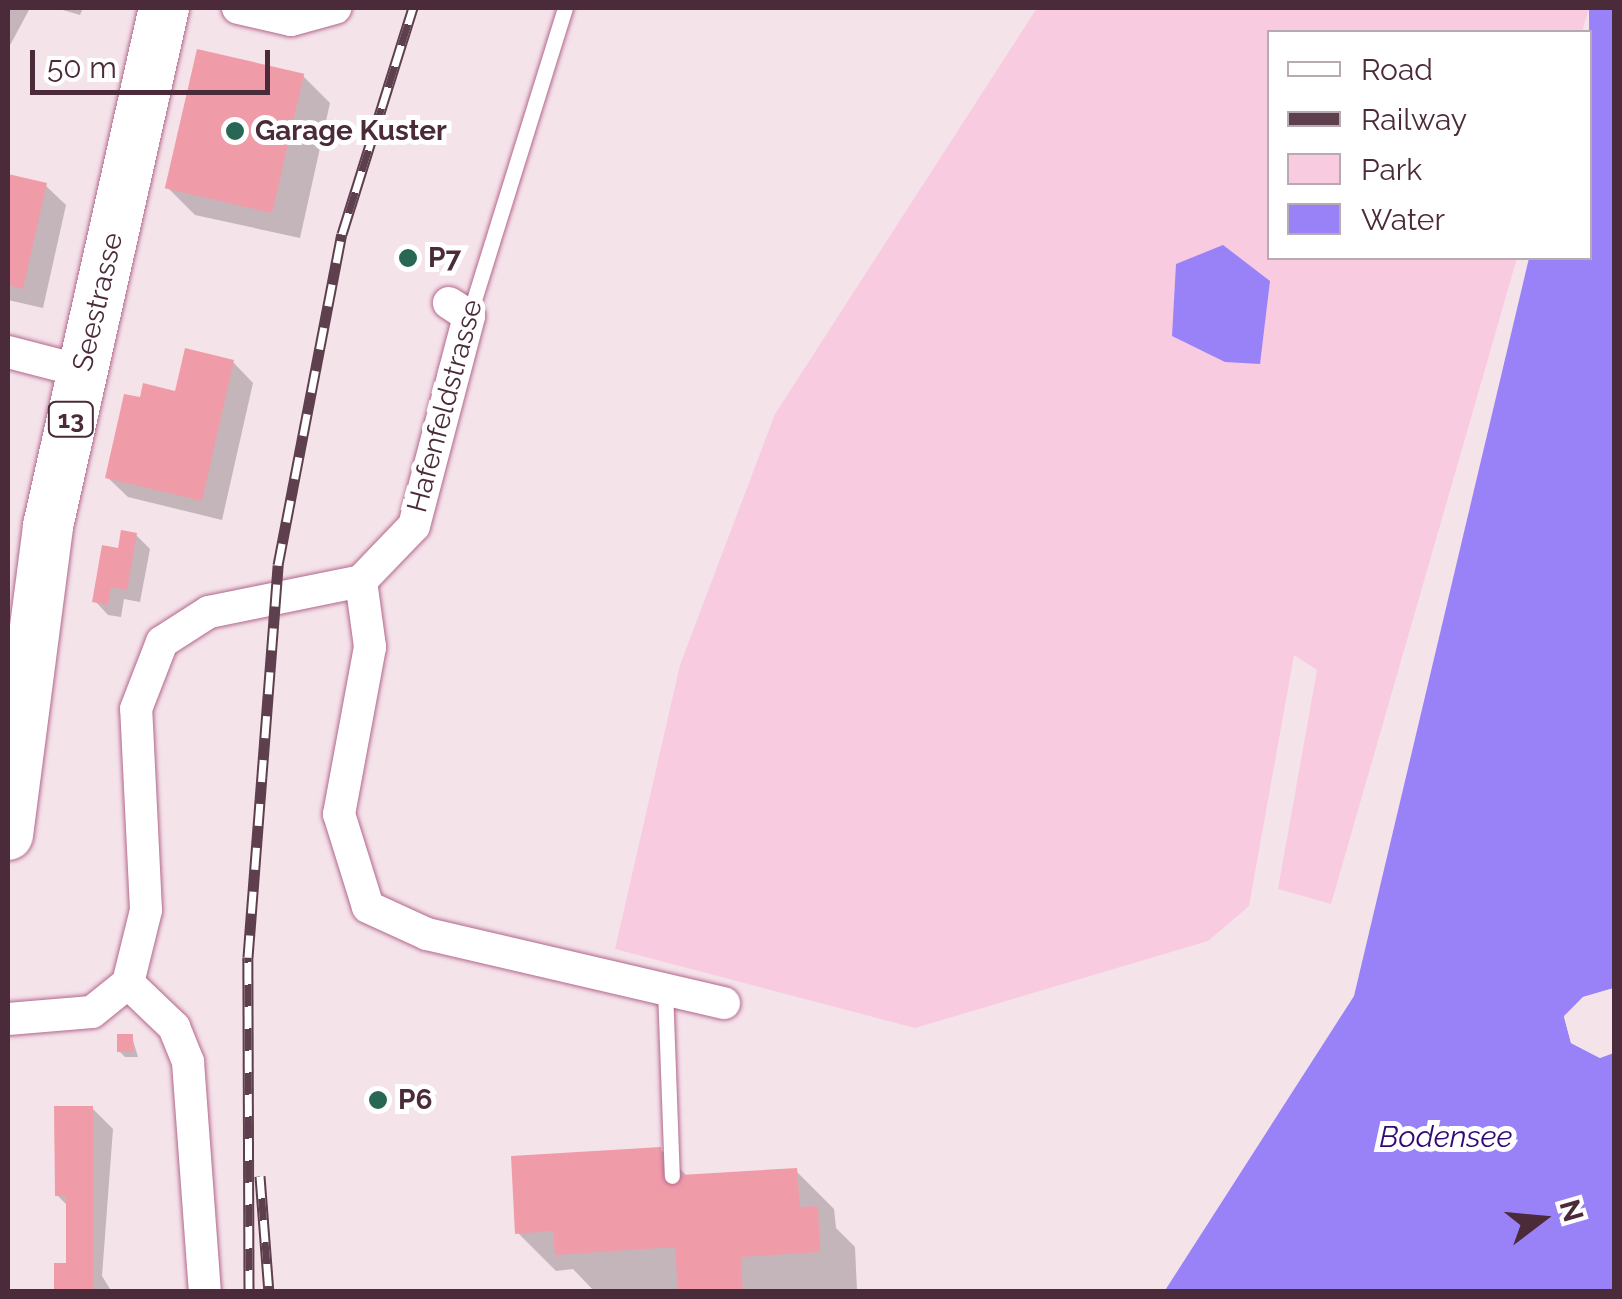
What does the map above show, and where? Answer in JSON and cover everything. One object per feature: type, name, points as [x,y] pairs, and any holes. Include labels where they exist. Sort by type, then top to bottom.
[{"type":"main road","name":"Seestrasse","points":[[8,834],[30,630],[82,370],[164,8]]},
{"type":"street","points":[[238,8],[291,20],[335,8]]},
{"type":"street","name":"Hafenfeldstrasse","points":[[362,581],[414,526],[459,310]]},
{"type":"street","points":[[8,352],[82,370]]},
{"type":"street","points":[[8,1019],[92,1012],[128,982],[146,910],[134,750],[152,656],[173,631],[209,612],[362,581],[370,647],[339,814],[368,908],[427,934],[724,1003]]},
{"type":"street","points":[[128,982],[174,1027],[188,1062],[205,1292]]},
{"type":"lane","name":"Hafenfeldstrasse","points":[[459,310],[565,8]]},
{"type":"lane","points":[[666,989],[672,1176]]},
{"type":"green space","points":[[1037,8],[1589,8],[1583,30],[1267,30],[1267,260],[1516,260],[1331,904],[1278,889],[1317,670],[1294,655],[1249,906],[1208,941],[915,1028],[615,949],[680,665],[775,414]]},
{"type":"water","name":"Bodensee","points":[[1589,8],[1614,8],[1614,988],[1583,997],[1564,1017],[1571,1043],[1600,1058],[1614,1053],[1614,1291],[1164,1292],[1354,996],[1529,260],[1592,260]]},
{"type":"water","points":[[1223,245],[1270,281],[1260,364],[1225,362],[1172,336],[1176,264]]},
{"type":"pier","points":[[1614,988],[1570,1018],[1575,1040],[1600,1053],[1614,1048],[1600,1058],[1571,1043],[1564,1016],[1583,997]]},
{"type":"building","name":"Garage Kuster","points":[[197,49],[304,74],[272,213],[165,188]]},
{"type":"building","points":[[8,174],[47,183],[23,289],[8,285]]},
{"type":"building","points":[[185,348],[234,360],[202,501],[105,478],[124,394],[140,397],[143,383],[175,391]]},
{"type":"building","points":[[121,530],[137,533],[127,590],[111,587],[108,605],[92,602],[102,545],[118,548]]},
{"type":"building","points":[[117,1034],[133,1034],[133,1052],[117,1052]]},
{"type":"building","points":[[54,1106],[93,1106],[93,1292],[54,1292],[54,1263],[66,1263],[66,1196],[55,1196]]},
{"type":"building","points":[[661,1147],[664,1176],[797,1168],[800,1207],[818,1206],[820,1252],[741,1257],[743,1292],[678,1292],[675,1247],[555,1255],[553,1231],[515,1234],[511,1156]]},
{"type":"railway","points":[[249,1292],[248,957],[278,565],[342,234],[413,8]]},
{"type":"railway","points":[[260,1176],[269,1292]]},
{"type":"place","name":"Garage Kuster","points":[[235,131]]},
{"type":"place","name":"P7","points":[[408,258]]},
{"type":"place","name":"P6","points":[[378,1100]]}]
